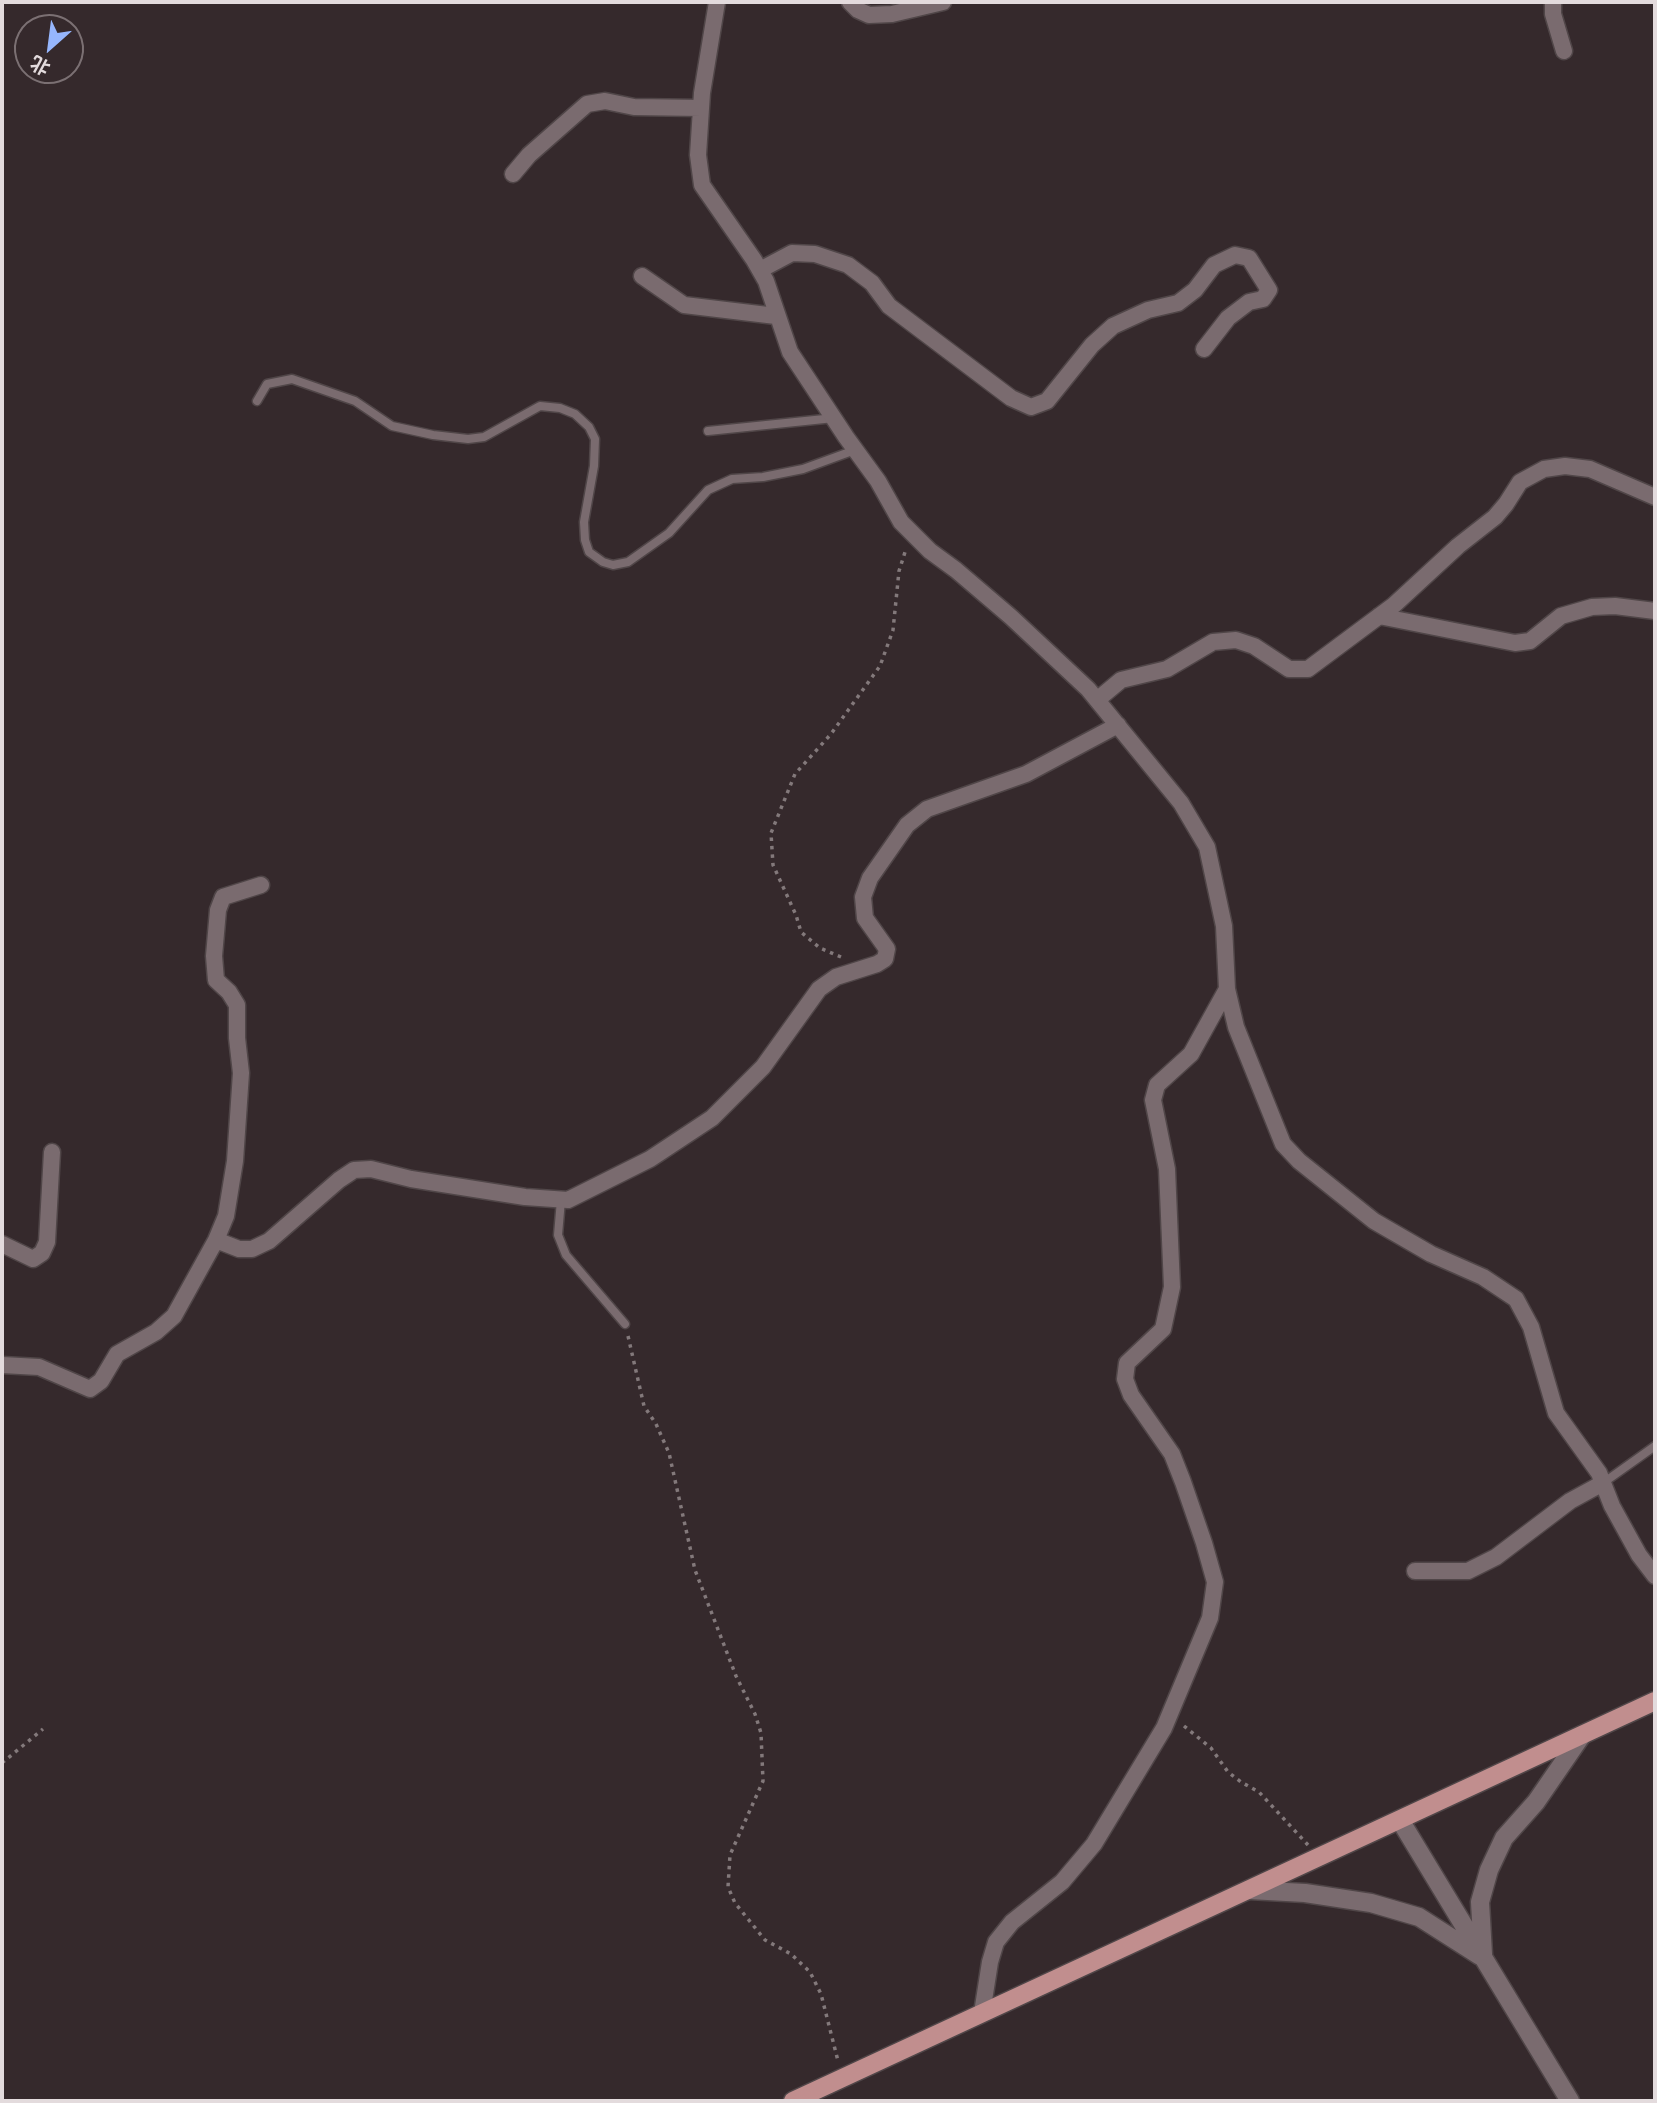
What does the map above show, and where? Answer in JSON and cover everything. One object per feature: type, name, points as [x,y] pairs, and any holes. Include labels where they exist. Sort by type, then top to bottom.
[{"type":"main road","points":[[793,2101],[1655,1701]]},
{"type":"main road","points":[[1483,1958],[1480,1902],[1489,1870],[1504,1838],[1536,1802],[1583,1735]]},
{"type":"main road","points":[[1399,1820],[1570,2101]]},
{"type":"main road","points":[[1249,1890],[1305,1893],[1383,1906],[1419,1917],[1483,1958]]},
{"type":"street","points":[[717,2],[701,107],[698,155],[702,185],[766,281],[790,352],[878,481],[901,522],[1055,657],[1097,700],[1181,803],[1207,848],[1224,926],[1227,989],[1236,1027],[1283,1144],[1299,1161],[1374,1221],[1431,1254],[1483,1277],[1516,1299],[1531,1327],[1556,1413],[1599,1473],[1612,1506],[1639,1555],[1655,1576]]},
{"type":"street","points":[[850,2],[869,15],[892,14],[943,2]]},
{"type":"street","points":[[1552,2],[1564,51]]},
{"type":"street","points":[[513,174],[529,155],[587,104],[606,101],[634,107],[701,107]]},
{"type":"street","points":[[760,270],[792,253],[815,254],[848,265],[872,283],[889,306],[1011,398],[1031,407],[1047,401],[1092,345],[1113,326],[1148,310],[1178,303],[1195,290],[1214,264],[1235,255],[1249,258],[1269,290],[1263,299],[1249,302],[1228,318],[1204,349]]},
{"type":"street","points":[[642,276],[684,305],[776,316]]},
{"type":"street","points":[[1097,700],[1121,680],[1167,669],[1213,642],[1236,640],[1254,646],[1289,669],[1308,669],[1380,616],[1494,517],[1520,482],[1544,469],[1565,466],[1590,469],[1655,497]]},
{"type":"street","points":[[1380,616],[1515,643],[1530,641],[1561,616],[1592,607],[1615,606],[1655,611]]},
{"type":"street","points":[[216,1240],[239,1249],[252,1249],[269,1241],[354,1170],[371,1169],[411,1179],[526,1197],[568,1200],[650,1158],[712,1118],[763,1067],[819,989],[836,977],[885,959],[887,949],[865,918],[863,897],[870,878],[907,825],[927,809],[1026,774],[1118,725]]},
{"type":"street","points":[[2,1365],[39,1367],[90,1388],[102,1381],[117,1354],[156,1332],[174,1316],[216,1240],[226,1216],[235,1161],[241,1073],[237,1005],[229,992],[216,981],[214,956],[218,910],[223,897],[261,885]]},
{"type":"street","points":[[982,2014],[996,1942],[1012,1923],[1062,1882],[1094,1844],[1169,1716],[1210,1618],[1215,1582],[1204,1543],[1172,1454],[1130,1395],[1125,1380],[1127,1363],[1163,1329],[1172,1287],[1167,1169],[1153,1100],[1157,1085],[1191,1054],[1227,989]]},
{"type":"street","points":[[2,1244],[33,1259],[42,1253],[47,1242],[52,1152]]},
{"type":"street","points":[[1415,1571],[1468,1571],[1496,1557],[1570,1501],[1603,1483]]},
{"type":"lane","points":[[257,401],[268,384],[292,379],[355,401],[392,426],[468,439],[484,437],[540,406],[568,411],[589,427],[595,439],[594,466],[584,522],[585,540],[589,552],[603,562],[613,565],[628,562],[669,533],[708,490],[732,478],[763,477],[803,469],[855,450]]},
{"type":"lane","points":[[708,431],[834,418]]},
{"type":"lane","points":[[561,1200],[558,1235],[566,1255],[625,1324]]},
{"type":"lane","points":[[1603,1483],[1655,1446]]},
{"type":"path","points":[[859,970],[837,955],[820,948],[801,932],[773,865],[771,833],[795,774],[831,734],[880,666],[892,630],[904,551],[915,536]]},
{"type":"path","points":[[625,1324],[644,1406],[656,1424],[669,1453],[695,1570],[761,1733],[763,1781],[730,1855],[728,1887],[735,1903],[765,1940],[790,1954],[810,1972],[821,1994],[842,2078]]},
{"type":"path","points":[[1169,1716],[1211,1748],[1228,1772],[1259,1792],[1318,1857]]},
{"type":"path","points":[[2,1763],[43,1729]]}]
